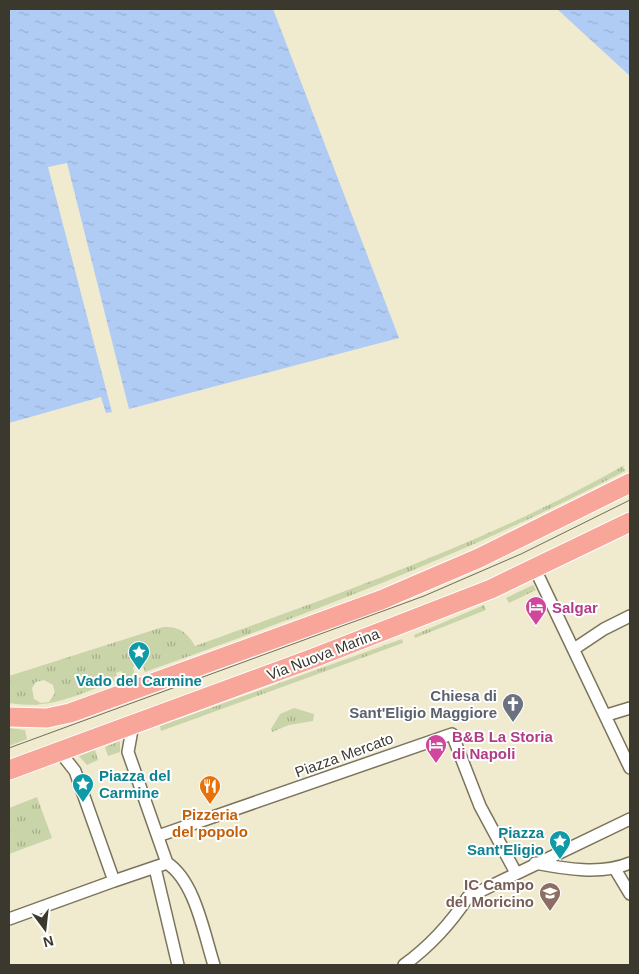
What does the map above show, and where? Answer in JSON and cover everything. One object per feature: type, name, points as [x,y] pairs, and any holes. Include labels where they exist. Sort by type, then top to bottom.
[{"type":"main road","name":"Via Nuova Marina","points":[[9,717],[47,718],[70,713],[381,600],[479,558],[630,483]]},
{"type":"main road","name":"Via Nuova Marina","points":[[9,770],[329,652],[491,589],[630,522]]},
{"type":"street","points":[[535,569],[630,764]]},
{"type":"street","points":[[574,649],[604,629],[630,616]]},
{"type":"street","points":[[607,715],[630,708]]},
{"type":"street","points":[[133,724],[128,752],[167,863],[180,873],[188,887],[214,965]]},
{"type":"street","name":"Piazza Mercato","points":[[158,836],[452,734],[480,806],[516,873]]},
{"type":"street","points":[[60,752],[75,771],[114,881]]},
{"type":"street","points":[[404,965],[431,943],[455,916],[468,897],[535,863],[630,819]]},
{"type":"street","points":[[9,919],[167,863]]},
{"type":"street","points":[[535,863],[587,869],[615,869],[630,863]]},
{"type":"street","points":[[155,868],[178,965]]},
{"type":"street","points":[[615,869],[630,894]]},
{"type":"green space","points":[[623,466],[625,471],[508,529],[329,604],[145,672],[143,667],[138,669],[136,665],[133,667],[135,675],[124,678],[121,671],[116,673],[117,676],[113,677],[115,681],[63,700],[51,703],[24,705],[9,703],[9,676],[163,627],[182,631],[195,646],[413,565],[520,519]],"holes":[[[44,680],[53,685],[55,693],[49,702],[41,703],[34,699],[32,688],[36,682]]]},
{"type":"green space","points":[[533,585],[536,590],[509,603],[506,598]]},
{"type":"green space","points":[[484,605],[486,610],[415,638],[414,635]]},
{"type":"green space","points":[[402,639],[403,643],[161,731],[160,726]]},
{"type":"green space","points":[[294,708],[314,714],[313,721],[289,725],[272,732],[271,729],[280,714]]},
{"type":"green space","points":[[9,728],[25,730],[27,739],[9,746]]},
{"type":"green space","points":[[120,741],[120,752],[108,756],[105,747]]},
{"type":"green space","points":[[95,750],[98,760],[87,765],[79,756]]},
{"type":"green space","points":[[37,797],[52,838],[9,854],[9,808]]},
{"type":"water","points":[[9,9],[273,9],[399,338],[129,409],[67,163],[48,167],[112,412],[106,413],[101,397],[9,423]]},
{"type":"water","points":[[557,9],[630,9],[630,76]]},
{"type":"tram line","points":[[9,748],[424,596],[521,554],[630,500]]},
{"type":"place","name":"Salgar","points":[[536,626]]},
{"type":"place","name":"Vado del Carmine","points":[[139,671]]},
{"type":"place","name":"Chiesa di Sant'Eligio Maggiore","points":[[513,723]]},
{"type":"place","name":"B&B La Storia di Napoli","points":[[436,764]]},
{"type":"place","name":"Piazza del Carmine","points":[[83,803]]},
{"type":"place","name":"Pizzeria del popolo","points":[[210,805]]},
{"type":"place","name":"Piazza Sant'Eligio","points":[[560,860]]},
{"type":"place","name":"IC Campo del Moricino","points":[[550,912]]}]
